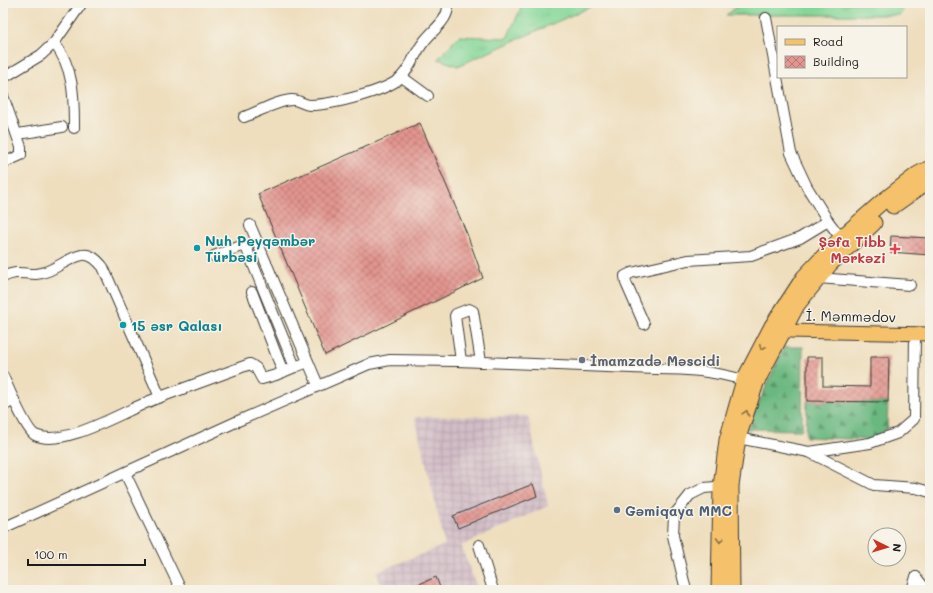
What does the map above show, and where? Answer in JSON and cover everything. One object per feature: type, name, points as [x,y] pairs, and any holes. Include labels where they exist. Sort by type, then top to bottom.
[{"type":"highway","points":[[719,590],[726,486],[727,440],[744,380],[777,328],[804,277],[841,238],[883,201],[918,174],[930,168]]},
{"type":"highway","points":[[732,590],[726,486],[738,438],[756,383],[777,328],[830,264],[866,229],[898,202],[930,180]]},
{"type":"main road","name":"İ. Məmmədov","points":[[777,328],[930,334]]},
{"type":"street","points":[[3,78],[41,55],[54,42],[82,3]]},
{"type":"street","points":[[244,117],[293,100],[309,105],[360,97],[402,77],[423,43],[445,19],[448,3]]},
{"type":"street","points":[[766,18],[777,77]]},
{"type":"street","points":[[54,42],[62,53],[71,76],[74,100],[74,128]]},
{"type":"street","points":[[402,77],[428,96]]},
{"type":"street","points":[[777,78],[791,153],[807,187],[828,221],[841,238]]},
{"type":"street","points":[[3,96],[22,148],[21,155],[3,163]]},
{"type":"street","points":[[18,134],[62,127]]},
{"type":"street","points":[[644,324],[626,283],[625,276],[631,273],[688,260],[752,256],[800,238],[828,221]]},
{"type":"street","points":[[250,225],[263,252],[271,277],[318,385]]},
{"type":"street","points":[[214,256],[241,246],[246,247],[295,367]]},
{"type":"street","points":[[3,277],[10,273],[21,272],[37,274],[46,272],[82,255],[91,256],[97,260],[103,267],[160,397]]},
{"type":"street","points":[[818,278],[910,285]]},
{"type":"street","points":[[252,292],[283,372]]},
{"type":"street","points":[[461,361],[455,316],[456,314],[469,309],[473,311],[481,362]]},
{"type":"street","points":[[809,452],[870,443],[898,433],[914,419],[915,334]]},
{"type":"street","points":[[3,528],[318,385],[369,364],[390,360],[461,361],[696,370],[722,374],[744,380]]},
{"type":"street","points":[[3,376],[14,400],[33,434],[43,438],[62,436],[100,425],[160,397],[250,364],[256,368],[262,379],[308,362]]},
{"type":"street","points":[[3,406],[14,400]]},
{"type":"street","points":[[738,438],[809,452],[874,485],[916,488],[930,492]]},
{"type":"street","points":[[126,473],[181,590]]},
{"type":"street","points":[[686,590],[673,536],[674,515],[690,495],[704,488],[726,486]]},
{"type":"street","points":[[479,545],[493,590]]},
{"type":"street","points":[[912,590],[916,577],[926,590]]},
{"type":"shaded area","points":[[528,416],[548,506],[461,546],[478,590],[383,590],[376,572],[445,545],[415,417]]},
{"type":"green space","points":[[529,3],[599,3],[458,66],[438,59],[459,36],[507,38],[522,6]]},
{"type":"green space","points":[[706,3],[907,3],[900,15],[726,15],[737,7]]},
{"type":"green space","points":[[784,347],[803,347],[802,430],[747,429]]},
{"type":"green space","points":[[807,401],[888,402],[887,429],[872,440],[806,437]]},
{"type":"building","points":[[420,123],[467,234],[483,278],[325,355],[258,194]]},
{"type":"building","name":"Şəfa Tibb Mərkəzi","points":[[891,236],[930,238],[930,255],[890,252]]},
{"type":"building","points":[[807,357],[823,357],[823,386],[870,387],[870,357],[889,357],[888,402],[807,401]]},
{"type":"building","points":[[533,484],[537,496],[458,528],[453,516]]},
{"type":"building","points":[[436,577],[441,590],[405,590]]},
{"type":"place","name":"Nuh Peyqəmbər Türbəsi","points":[[197,248]]},
{"type":"place","name":"Şəfa Tibb Mərkəzi","points":[[895,249]]},
{"type":"place","name":"15 əsr Qalası","points":[[123,325]]},
{"type":"place","name":"İmamzadə Məscidi","points":[[582,360]]},
{"type":"place","name":"Gəmiqaya MMC","points":[[617,510]]}]
